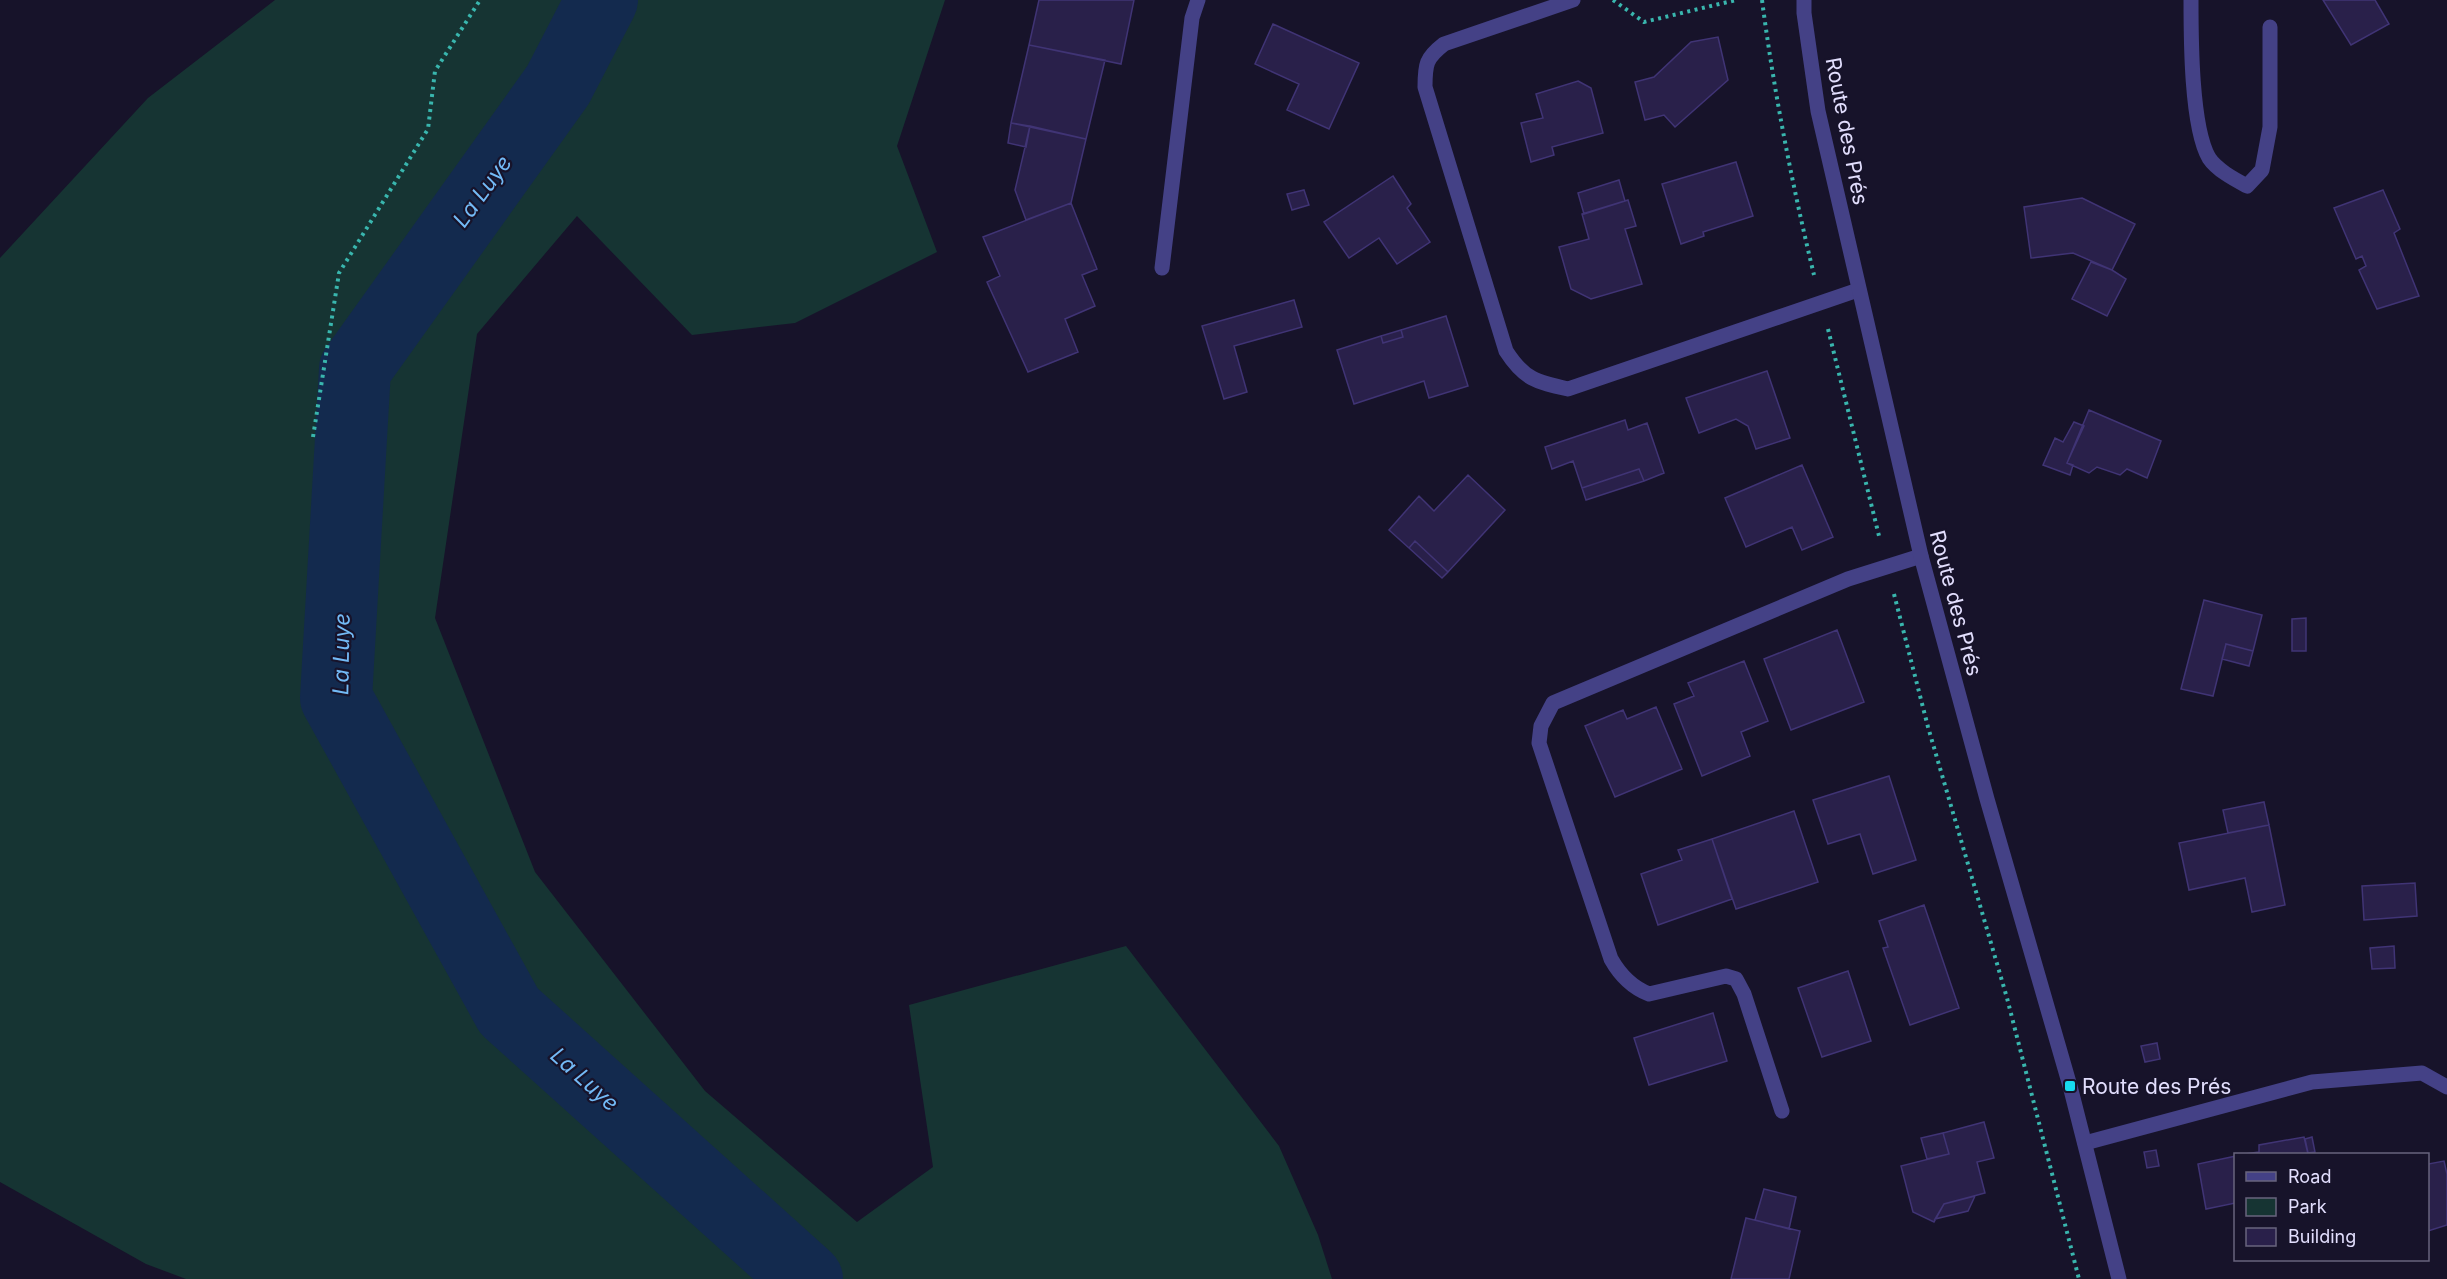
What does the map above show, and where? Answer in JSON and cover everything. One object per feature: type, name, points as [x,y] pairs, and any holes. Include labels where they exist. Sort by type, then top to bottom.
[{"type":"street","points":[[1162,268],[1192,18],[1198,0]]},
{"type":"street","points":[[1573,0],[1444,44],[1431,54],[1425,67],[1425,87],[1506,351],[1518,370],[1543,384],[1568,389],[1858,290]]},
{"type":"street","name":"Route des Prés","points":[[1804,0],[1818,111],[1921,556],[1987,799],[2043,989],[2119,1279]]},
{"type":"street","points":[[2190,0],[2192,59],[2199,127],[2210,158],[2228,176],[2247,186],[2262,170],[2270,127],[2270,27]]},
{"type":"street","points":[[1782,1111],[1736,979],[1726,976],[1649,994],[1639,990],[1618,973],[1539,743],[1541,726],[1553,703],[1848,579],[1921,556]]},
{"type":"street","points":[[2085,1143],[2312,1082],[2422,1073],[2447,1087]]},
{"type":"path","points":[[313,437],[339,273],[428,129],[435,71],[480,0]]},
{"type":"path","points":[[1613,0],[1644,22],[1736,0]]},
{"type":"path","points":[[1761,0],[1769,57],[1798,210],[1928,727],[2007,998],[2079,1279]]},
{"type":"green space","points":[[275,0],[945,0],[897,146],[937,252],[795,323],[692,335],[577,216],[477,334],[435,618],[535,872],[705,1091],[857,1222],[933,1167],[909,1005],[1126,946],[1279,1146],[1318,1235],[1332,1279],[186,1279],[146,1264],[0,1182],[0,258],[148,98]]},
{"type":"building","points":[[1039,0],[1134,0],[1121,64],[1029,45]]},
{"type":"building","points":[[2323,0],[2375,0],[2389,24],[2351,45]]},
{"type":"building","points":[[1273,24],[1359,63],[1329,129],[1287,110],[1299,84],[1255,64]]},
{"type":"building","points":[[1718,37],[1728,80],[1675,127],[1664,115],[1645,120],[1635,82],[1654,77],[1691,42]]},
{"type":"building","points":[[1029,45],[1105,60],[1086,139],[1011,123]]},
{"type":"building","points":[[1578,81],[1591,88],[1603,133],[1552,147],[1554,155],[1531,162],[1521,123],[1543,118],[1536,94]]},
{"type":"building","points":[[1011,123],[1030,126],[1026,147],[1008,143]]},
{"type":"building","points":[[1030,126],[1086,139],[1071,203],[1026,220],[1015,190]]},
{"type":"building","points":[[1736,162],[1753,216],[1703,232],[1704,236],[1681,244],[1662,184]]},
{"type":"building","points":[[1393,176],[1411,204],[1407,208],[1430,242],[1397,264],[1379,238],[1349,258],[1324,222]]},
{"type":"building","points":[[1619,180],[1625,201],[1584,214],[1578,193]]},
{"type":"building","points":[[1304,190],[1309,205],[1292,210],[1287,194]]},
{"type":"building","points":[[2383,190],[2400,229],[2394,233],[2419,296],[2377,309],[2359,270],[2366,266],[2362,256],[2356,259],[2334,208]]},
{"type":"building","points":[[2082,198],[2135,224],[2112,270],[2073,253],[2031,258],[2024,207]]},
{"type":"building","points":[[1628,200],[1636,226],[1625,229],[1642,284],[1591,299],[1571,289],[1559,247],[1589,239],[1582,214]]},
{"type":"building","points":[[1071,203],[1097,269],[1082,275],[1095,306],[1065,319],[1078,352],[1028,372],[987,282],[1000,276],[983,237]]},
{"type":"building","points":[[2091,262],[2112,270],[2126,279],[2107,316],[2072,299]]},
{"type":"building","points":[[1294,300],[1302,327],[1234,346],[1247,392],[1224,399],[1202,326]]},
{"type":"building","points":[[1446,316],[1468,386],[1429,398],[1424,381],[1354,404],[1337,350],[1381,336],[1383,343],[1403,337],[1401,330]]},
{"type":"building","points":[[1401,330],[1403,337],[1383,343],[1381,336]]},
{"type":"building","points":[[1767,371],[1790,438],[1756,449],[1748,426],[1736,419],[1699,433],[1686,398]]},
{"type":"building","points":[[2089,410],[2161,441],[2147,478],[2127,469],[2120,475],[2097,467],[2089,473],[2067,463]]},
{"type":"building","points":[[1625,420],[1628,430],[1647,423],[1664,473],[1644,481],[1639,469],[1582,488],[1573,461],[1552,469],[1545,447]]},
{"type":"building","points":[[2074,422],[2084,426],[2067,463],[2073,465],[2070,475],[2043,465],[2055,438],[2063,442]]},
{"type":"building","points":[[1802,465],[1833,537],[1802,550],[1792,527],[1746,547],[1725,498]]},
{"type":"building","points":[[1639,469],[1644,481],[1586,500],[1582,488]]},
{"type":"building","points":[[1468,475],[1505,510],[1448,572],[1415,541],[1409,548],[1389,530],[1419,496],[1434,511]]},
{"type":"building","points":[[1415,541],[1448,572],[1442,578],[1409,548]]},
{"type":"building","points":[[2204,600],[2262,615],[2253,651],[2226,644],[2213,696],[2181,689]]},
{"type":"building","points":[[2306,618],[2306,651],[2292,651],[2292,619]]},
{"type":"building","points":[[1837,630],[1864,702],[1791,730],[1764,659]]},
{"type":"building","points":[[2226,644],[2253,651],[2249,666],[2222,659]]},
{"type":"building","points":[[1744,661],[1768,721],[1741,732],[1750,756],[1702,776],[1674,704],[1694,696],[1688,683]]},
{"type":"building","points":[[1656,707],[1682,769],[1615,797],[1585,726],[1623,710],[1627,719]]},
{"type":"building","points":[[1889,776],[1916,860],[1873,874],[1860,834],[1828,844],[1813,800]]},
{"type":"building","points":[[2264,802],[2269,825],[2228,833],[2223,810]]},
{"type":"building","points":[[1794,811],[1818,882],[1736,909],[1712,839]]},
{"type":"building","points":[[2269,825],[2285,905],[2252,912],[2245,878],[2189,890],[2179,843]]},
{"type":"building","points":[[1712,839],[1732,899],[1658,925],[1641,874],[1682,860],[1678,850]]},
{"type":"building","points":[[2415,883],[2417,916],[2364,920],[2362,886]]},
{"type":"building","points":[[1924,905],[1959,1008],[1910,1025],[1883,948],[1888,947],[1879,921]]},
{"type":"building","points":[[2394,946],[2395,968],[2372,969],[2370,948]]},
{"type":"building","points":[[1848,971],[1871,1041],[1822,1057],[1798,988]]},
{"type":"building","points":[[1713,1013],[1727,1061],[1649,1085],[1634,1038]]},
{"type":"building","points":[[2157,1043],[2160,1059],[2145,1062],[2141,1046]]},
{"type":"building","points":[[1984,1122],[1994,1158],[1977,1162],[1985,1193],[1944,1204],[1934,1222],[1913,1212],[1901,1166],[1949,1154],[1943,1133]]},
{"type":"building","points":[[1943,1133],[1949,1154],[1927,1159],[1921,1138]]},
{"type":"building","points":[[2304,1137],[2308,1153],[2252,1153],[2259,1152],[2259,1145]]},
{"type":"building","points":[[2312,1137],[2315,1152],[2308,1153],[2305,1139]]},
{"type":"building","points":[[2156,1150],[2159,1166],[2147,1168],[2144,1152]]},
{"type":"building","points":[[2234,1156],[2234,1203],[2206,1209],[2198,1164]]},
{"type":"building","points":[[2444,1161],[2447,1174],[2447,1225],[2429,1231],[2429,1164]]},
{"type":"building","points":[[1764,1189],[1796,1197],[1789,1229],[1755,1220]]},
{"type":"building","points":[[1975,1196],[1968,1211],[1935,1219],[1944,1204]]},
{"type":"building","points":[[1746,1218],[1800,1231],[1789,1279],[1731,1279]]},
{"type":"waterway","name":"La Luye","points":[[602,0],[558,85],[355,369],[336,698],[509,1011],[807,1279]]},
{"type":"place","name":"Route des Prés","points":[[2070,1086]]}]
